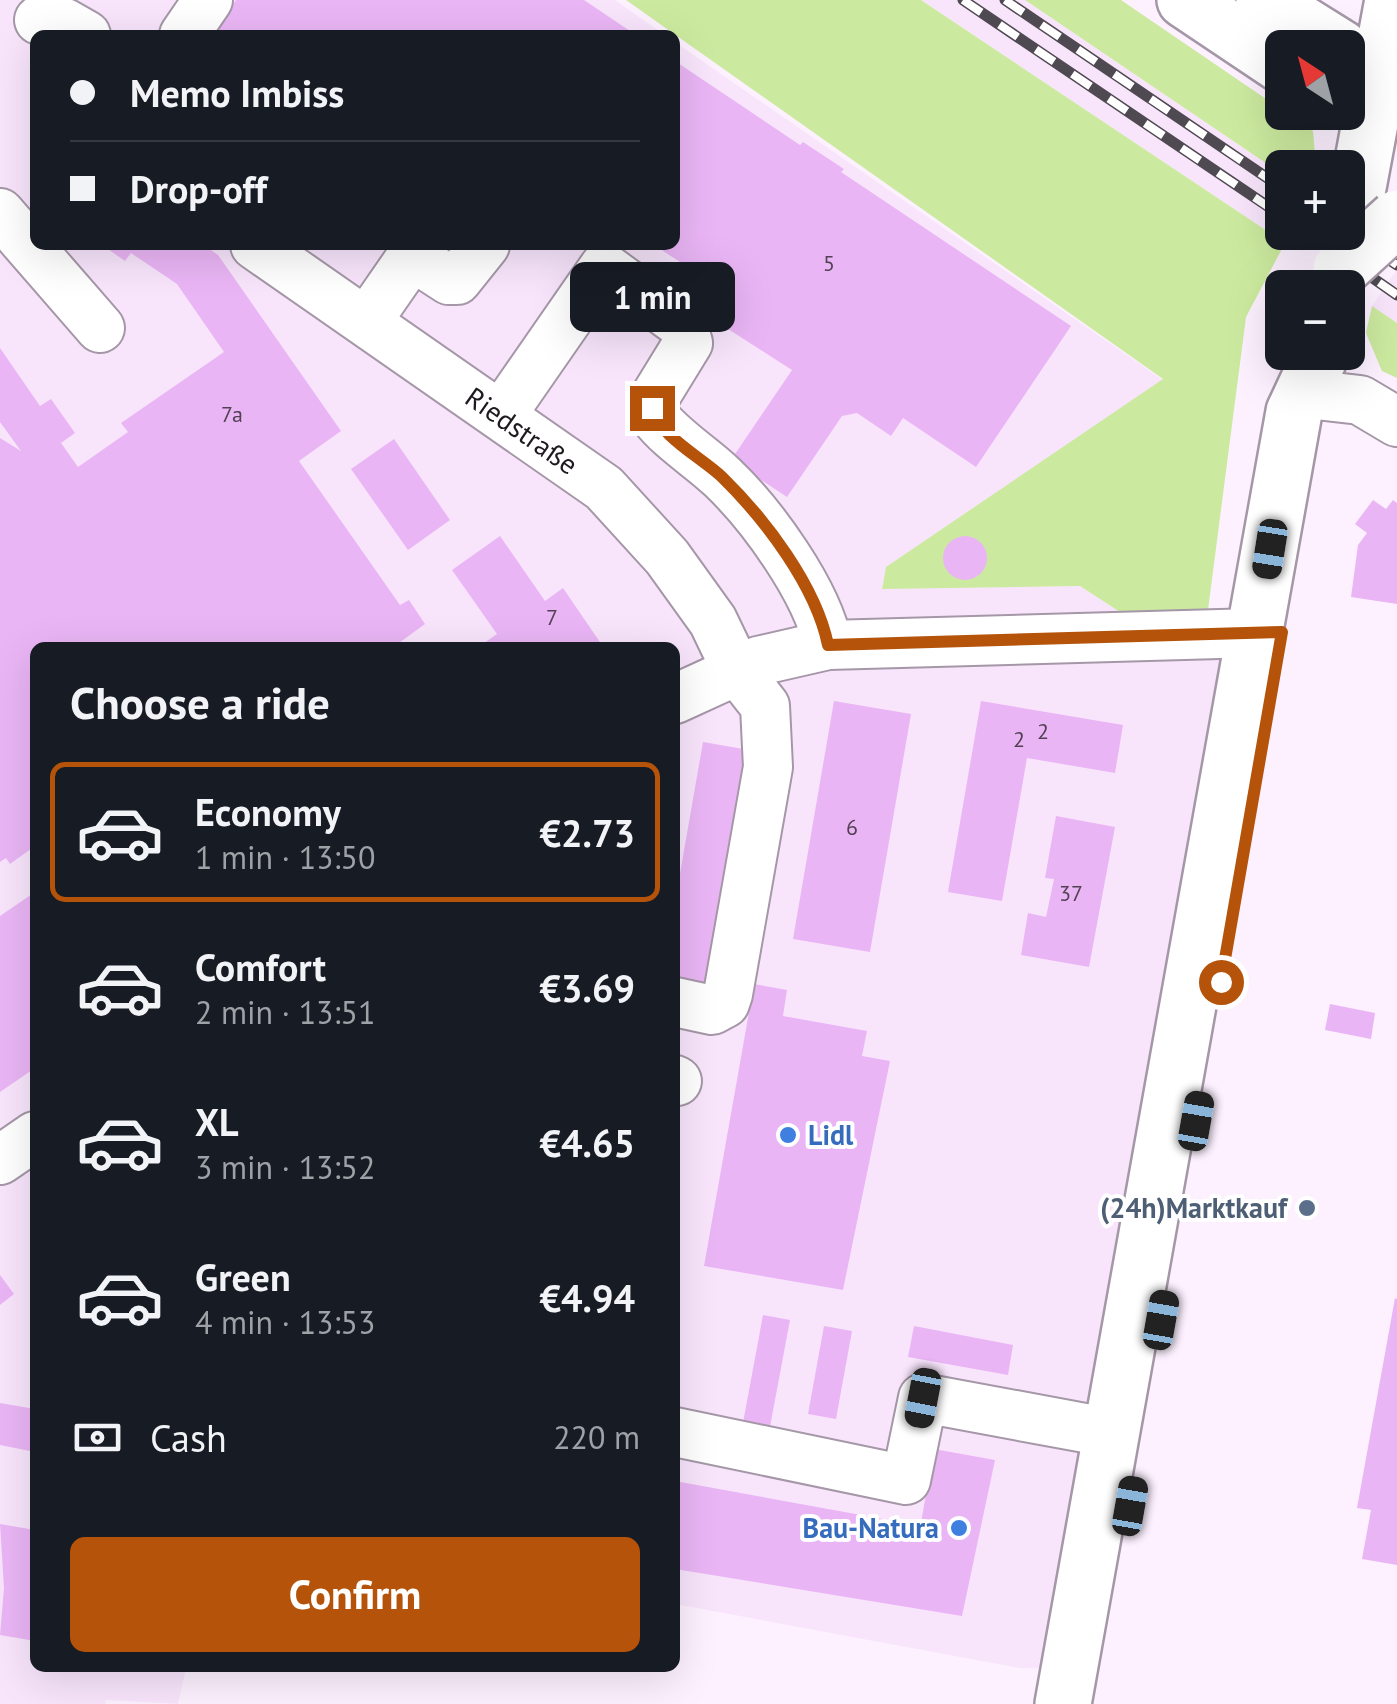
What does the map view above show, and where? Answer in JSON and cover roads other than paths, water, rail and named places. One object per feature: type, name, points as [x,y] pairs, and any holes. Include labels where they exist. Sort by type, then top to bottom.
[{"type":"main road","points":[[1185,0],[1265,54]]},
{"type":"main road","points":[[1264,0],[1368,90]]},
{"type":"main road","points":[[1343,270],[1371,199],[1368,90],[1393,0]]},
{"type":"main road","points":[[1082,1688],[1268,633],[1323,370]]},
{"type":"street","points":[[187,30],[208,0]]},
{"type":"street","points":[[39,18],[66,23],[78,30]]},
{"type":"street","points":[[0,213],[30,248]]},
{"type":"street","points":[[32,250],[100,328]]},
{"type":"street","name":"Riedstraße","points":[[262,250],[604,488],[634,518],[713,621],[736,670],[765,706],[768,767],[728,994],[719,1008],[680,1003]]},
{"type":"street","points":[[367,322],[404,250],[449,280],[456,280],[481,250]]},
{"type":"street","points":[[502,414],[597,256],[683,325],[688,343],[653,400],[653,414],[725,480],[770,536],[819,614],[828,645]]},
{"type":"street","points":[[1327,370],[1360,400],[1397,422]]},
{"type":"street","points":[[680,697],[779,654],[828,645],[1268,633]]},
{"type":"street","points":[[0,1160],[30,1139]]},
{"type":"street","points":[[680,1433],[906,1480],[923,1398],[1127,1436]]},
{"type":"railway","points":[[963,0],[1265,204]]},
{"type":"railway","points":[[1005,0],[1265,176]]},
{"type":"railway","points":[[1365,243],[1397,265]]},
{"type":"railway","points":[[1333,250],[1397,295]]},
{"type":"place","name":"Lidl","points":[[788,1135]]},
{"type":"place","name":"(24h)Marktkauf","points":[[1307,1208]]},
{"type":"place","name":"Bau-Natura","points":[[959,1528]]}]
